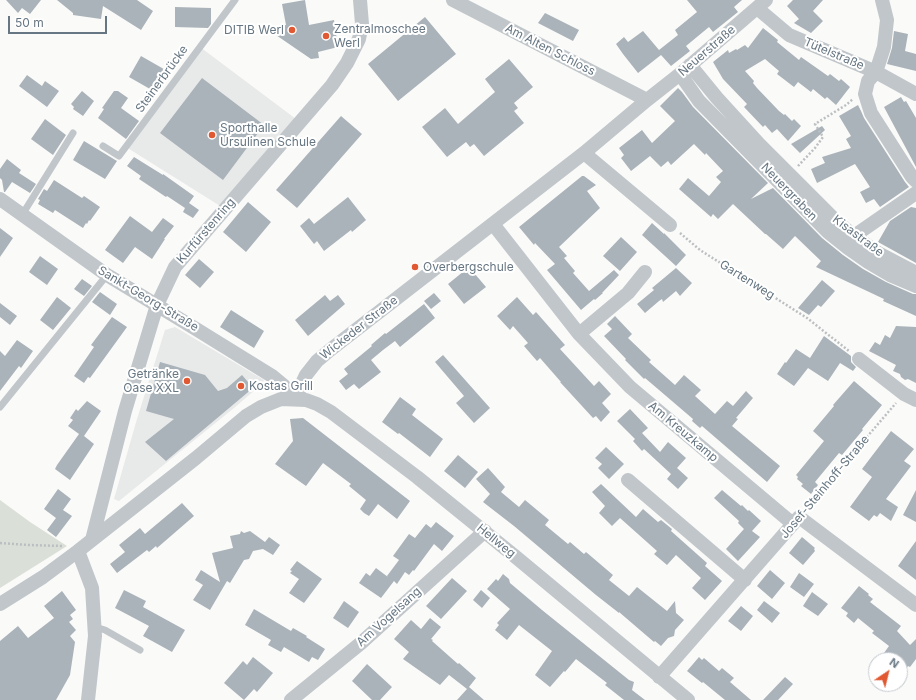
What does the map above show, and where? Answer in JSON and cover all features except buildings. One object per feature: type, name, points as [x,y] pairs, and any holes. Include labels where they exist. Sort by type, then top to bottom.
[{"type":"street","name":"Kurfürstenring","points":[[92,540],[125,411],[157,305],[175,267],[332,85],[347,63],[359,39],[362,24],[360,0]]},
{"type":"street","name":"Am Alten Schloss","points":[[453,0],[647,100]]},
{"type":"street","points":[[882,0],[887,20],[884,47],[876,72],[868,82],[865,94],[871,112],[916,181]]},
{"type":"street","name":"Neuerstraße","points":[[647,100],[685,70],[762,4]]},
{"type":"street","name":"Tütelstraße","points":[[762,4],[789,35],[876,72],[916,94]]},
{"type":"street","name":"Kisastraße","points":[[685,70],[717,98],[789,175],[838,222],[854,236],[878,253],[916,273]]},
{"type":"street","name":"Neuergraben","points":[[685,70],[700,101],[828,232],[868,262],[916,286]]},
{"type":"street","name":"Wickeder Straße","points":[[295,399],[306,375],[317,362],[584,153],[647,100]]},
{"type":"street","points":[[584,153],[670,225]]},
{"type":"street","points":[[854,236],[916,193]]},
{"type":"street","name":"Sankt-Georg-Straße","points":[[0,199],[107,275],[272,376],[284,386],[295,399]]},
{"type":"street","name":"Am Kreuzkamp","points":[[493,224],[579,334],[630,387],[796,521],[916,605]]},
{"type":"street","points":[[579,334],[628,292],[645,272]]},
{"type":"street","points":[[859,359],[910,397]]},
{"type":"street","points":[[0,604],[78,551],[196,458],[246,416],[260,407],[280,399],[295,399]]},
{"type":"street","name":"Hellweg","points":[[295,399],[306,400],[331,412],[417,477],[688,700]]},
{"type":"street","points":[[628,480],[745,580]]},
{"type":"street","name":"Josef-Steinhoff-Straße","points":[[659,677],[796,521]]},
{"type":"street","name":"Am Vogelsang","points":[[291,700],[358,645],[485,532]]},
{"type":"street","points":[[78,551],[92,588],[95,627],[88,700]]},
{"type":"lane","name":"Steinerbrücke","points":[[103,146],[119,156],[235,0]]},
{"type":"lane","points":[[22,215],[73,133]]},
{"type":"lane","points":[[0,407],[107,275]]},
{"type":"lane","points":[[95,627],[105,630],[140,650]]},
{"type":"path","points":[[789,175],[823,138],[815,124],[846,104],[867,87]]},
{"type":"path","name":"Gartenweg","points":[[670,225],[700,250],[807,318],[859,359]]},
{"type":"path","name":"Josef-Steinhoff-Straße","points":[[796,521],[805,509],[910,397]]},
{"type":"path","points":[[0,543],[67,546],[78,551]]},
{"type":"shaded area","name":"Sporthalle Ursulinen Schule","points":[[200,47],[300,122],[225,209],[126,147]]},
{"type":"shaded area","points":[[175,327],[264,380],[262,384],[234,408],[119,501],[114,499],[165,330]]},
{"type":"shaded area","points":[[0,500],[67,546],[0,588]]},
{"type":"place","name":"DITIB Werl","points":[[292,30]]},
{"type":"place","name":"Zentralmoschee Werl","points":[[326,36]]},
{"type":"place","name":"Sporthalle Ursulinen Schule","points":[[212,135]]},
{"type":"place","name":"Overbergschule","points":[[415,267]]},
{"type":"place","name":"Getränke Oase XXL","points":[[187,381]]},
{"type":"place","name":"Kostas Grill","points":[[241,386]]}]
